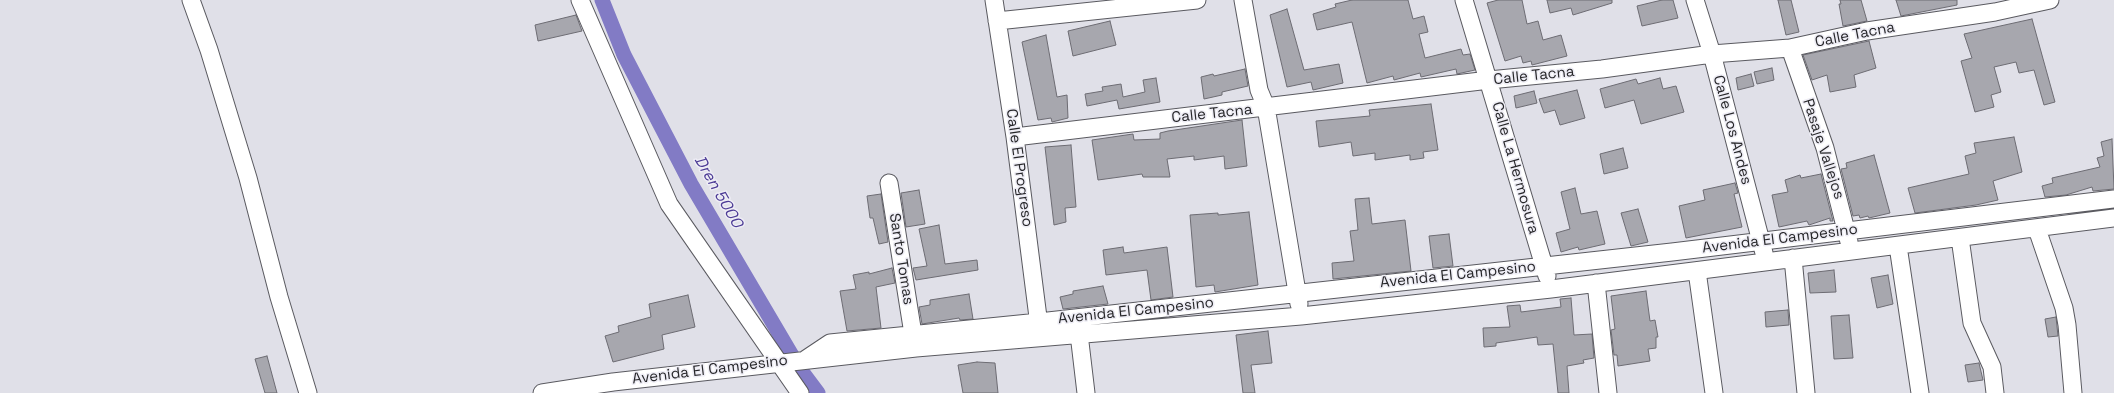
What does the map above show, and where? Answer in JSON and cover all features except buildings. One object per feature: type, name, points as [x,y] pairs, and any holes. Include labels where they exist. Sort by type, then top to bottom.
[{"type":"street","points":[[191,0],[209,50],[248,178],[279,297],[308,393]]},
{"type":"street","points":[[580,0],[670,204],[781,362],[800,393]]},
{"type":"street","name":"Calle El Progreso","points":[[994,0],[1015,137],[1040,329]]},
{"type":"street","points":[[998,21],[1197,0]]},
{"type":"street","points":[[1243,0],[1259,90],[1266,107],[1301,316]]},
{"type":"street","name":"Calle La Hermosura","points":[[1464,0],[1551,290]]},
{"type":"street","name":"Calle Los Andes","points":[[1695,0],[1712,54],[1766,262]]},
{"type":"street","name":"Calle Tacna","points":[[1015,137],[1489,80],[1602,69],[1712,54],[1790,48],[1867,31],[1995,12],[2050,0]]},
{"type":"street","name":"Pasaje Vallejos","points":[[1790,48],[1825,148],[1851,251]]},
{"type":"street","name":"Santo Tomas","points":[[889,183],[914,334]]},
{"type":"street","name":"Avenida El Campesino","points":[[542,393],[614,387],[781,362],[1040,329],[1297,293],[1544,266],[2114,199]]},
{"type":"street","name":"Avenida El Campesino","points":[[806,359],[830,343],[914,334],[1040,329],[1079,334],[1301,316],[1551,290],[2114,218]]},
{"type":"street","points":[[2037,229],[2064,308],[2073,393]]},
{"type":"street","points":[[1960,238],[1972,323],[1992,367],[1995,393]]},
{"type":"street","points":[[1898,246],[1920,393]]},
{"type":"street","points":[[1793,258],[1806,393]]},
{"type":"street","points":[[1697,271],[1714,393]]},
{"type":"street","points":[[1596,284],[1608,393]]},
{"type":"street","points":[[1079,334],[1086,393]]},
{"type":"waterway","name":"Dren 5000","points":[[602,0],[624,55],[691,184],[800,369],[818,393]]}]
